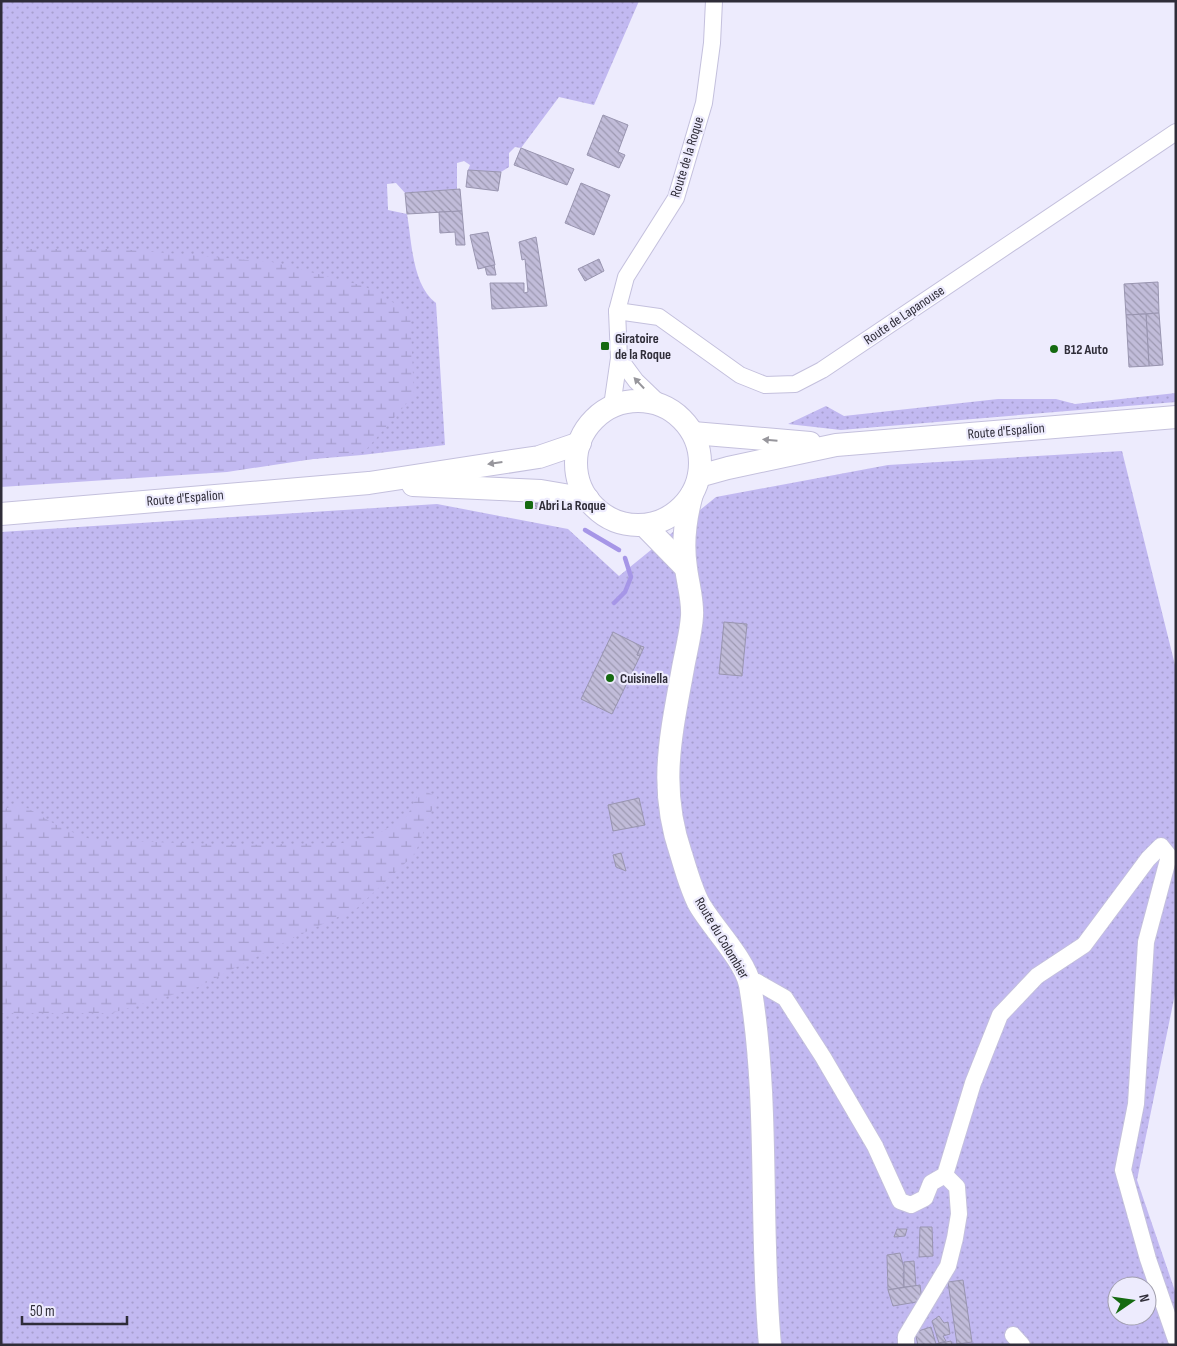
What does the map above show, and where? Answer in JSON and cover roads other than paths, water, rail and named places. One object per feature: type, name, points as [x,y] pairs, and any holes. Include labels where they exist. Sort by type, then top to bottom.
[{"type":"main road","points":[[636,400],[660,405],[679,416],[693,434],[700,454],[695,485],[676,512],[656,522],[644,525],[623,523],[612,519],[588,499],[582,488],[576,466],[580,443],[592,421],[612,406],[636,400]]},
{"type":"main road","name":"Route d'Espalion","points":[[695,485],[728,468],[836,445],[1176,417]]},
{"type":"main road","name":"Route d'Espalion","points":[[693,434],[836,445]]},
{"type":"main road","name":"Route d'Espalion","points":[[1,514],[369,483],[539,457],[580,443]]},
{"type":"main road","name":"Route d'Espalion","points":[[369,483],[542,491],[588,499]]},
{"type":"main road","name":"Route du Colombier","points":[[695,485],[684,523],[686,566],[692,616],[670,743],[667,769],[669,803],[680,852],[698,903],[730,948],[749,981],[758,1034],[764,1127],[763,1219],[770,1345]]},
{"type":"main road","points":[[644,525],[686,566]]},
{"type":"street","name":"Route de la Roque","points":[[612,406],[619,358],[617,311],[626,277],[676,198],[704,103],[712,43],[714,1]]},
{"type":"street","name":"Route de Lapanouse","points":[[617,311],[659,317],[740,375],[765,385],[795,384],[822,370],[1176,132]]},
{"type":"street","points":[[619,358],[636,381],[660,405]]},
{"type":"street","points":[[749,981],[757,982],[785,998],[823,1057],[875,1146],[900,1201],[911,1205],[925,1198],[931,1183],[946,1175],[973,1083],[1000,1016],[1037,976],[1084,945],[1148,858],[1162,846],[1169,856],[1146,942],[1136,1104],[1123,1170],[1148,1259],[1175,1342]]},
{"type":"street","points":[[906,1345],[906,1336],[948,1266],[955,1238],[959,1214],[957,1187],[946,1175]]},
{"type":"waterway","points":[[585,530],[619,550]]},
{"type":"waterway","points":[[614,603],[625,592],[631,577],[625,558]]},
{"type":"place","name":"Giratoire de la Roque","points":[[605,346]]},
{"type":"place","name":"B12 Auto","points":[[1054,349]]},
{"type":"place","name":"Abri La Roque","points":[[529,505]]},
{"type":"place","name":"Cuisinella","points":[[610,678]]}]
